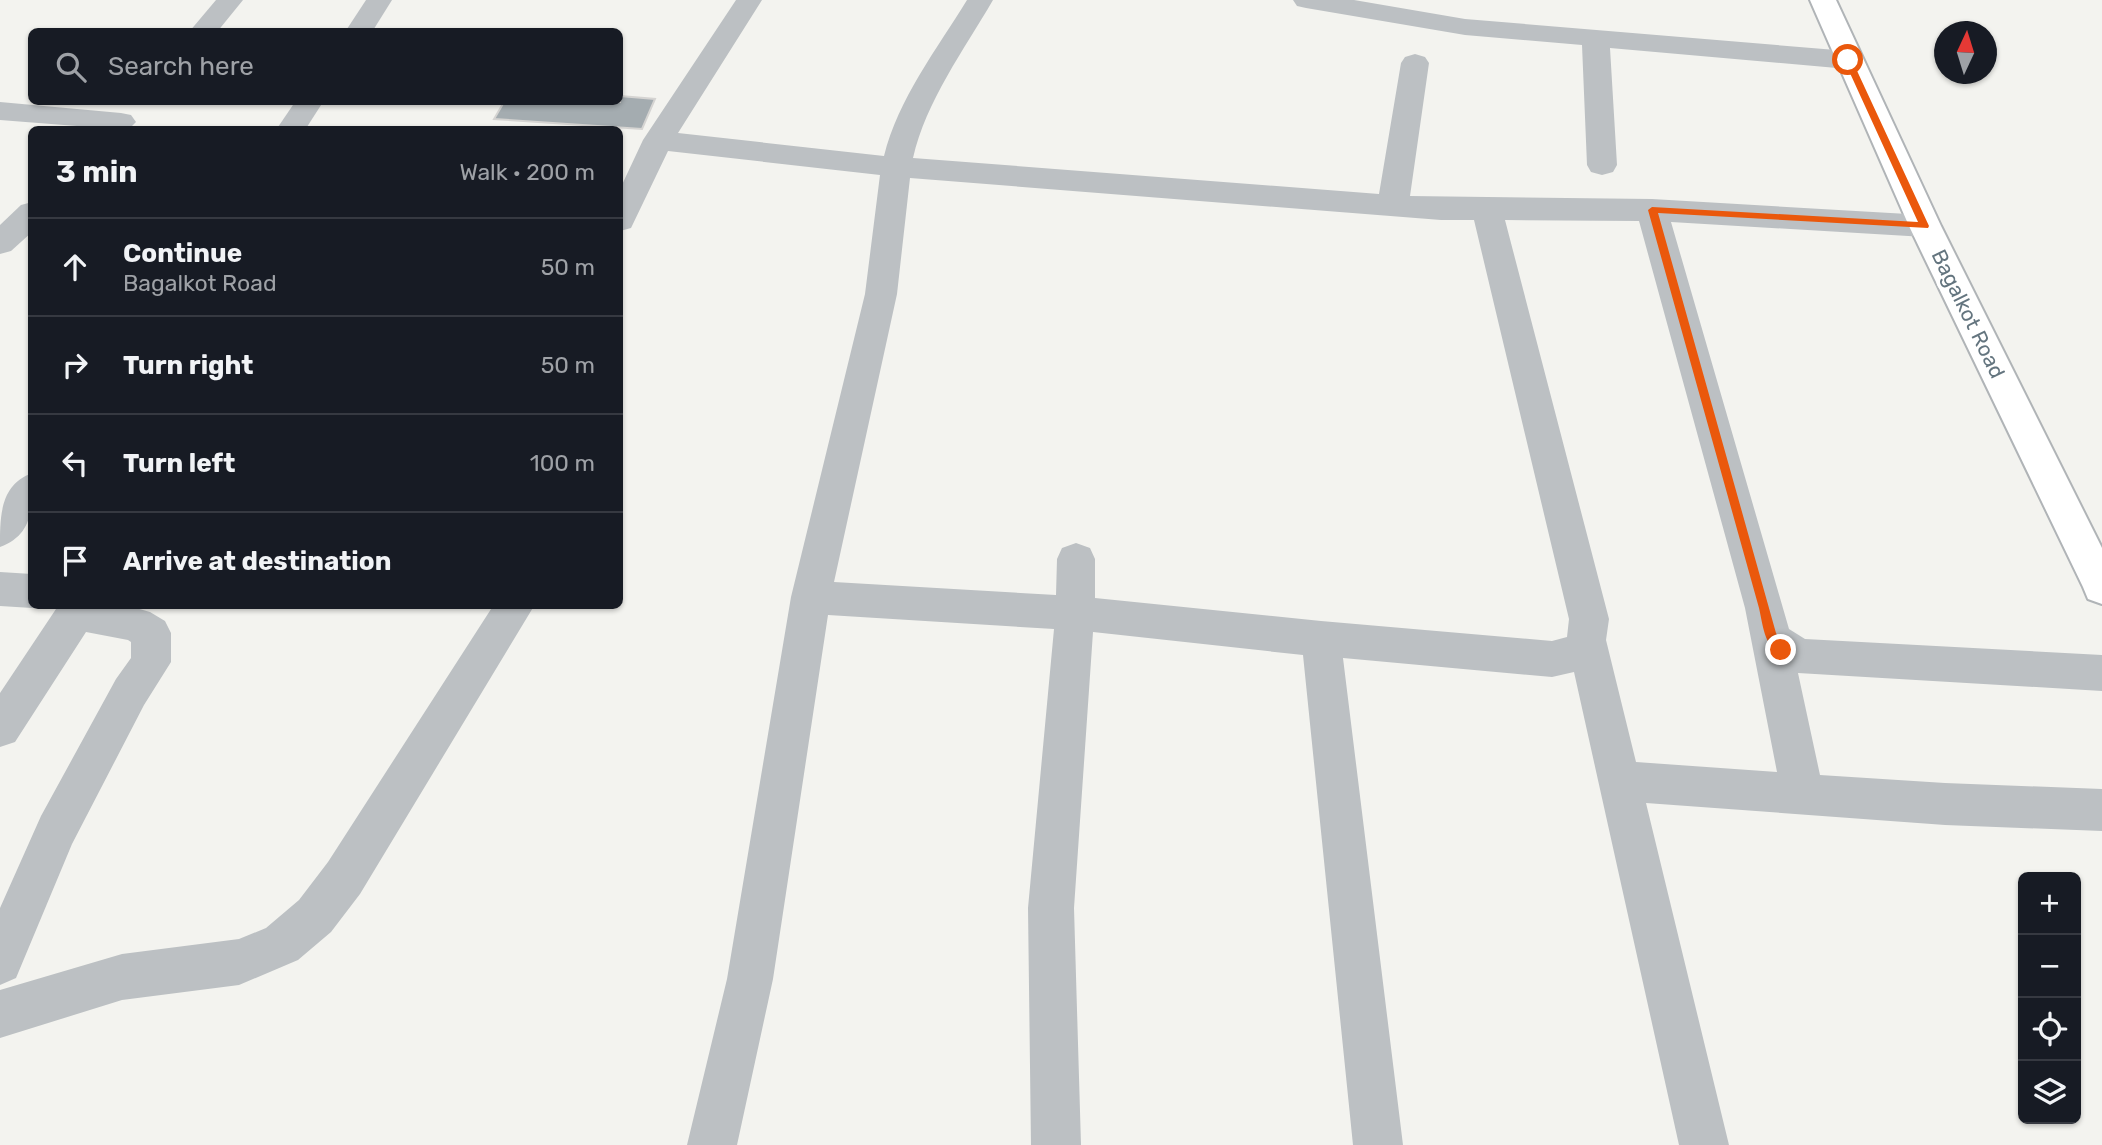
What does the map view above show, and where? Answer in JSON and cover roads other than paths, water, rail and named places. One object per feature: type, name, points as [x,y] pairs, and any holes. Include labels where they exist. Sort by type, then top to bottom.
[{"type":"main road","name":"Bagalkot Road","points":[[1823,0],[1925,226],[2102,587]]},
{"type":"street","points":[[206,28],[230,0]]},
{"type":"street","points":[[361,28],[379,0]]},
{"type":"street","points":[[623,214],[658,140],[749,0]]},
{"type":"street","points":[[712,1145],[750,979],[811,597],[881,294],[895,167],[904,134],[916,108],[980,0]]},
{"type":"street","points":[[1306,0],[1465,27],[1848,60]]},
{"type":"street","points":[[1596,39],[1602,165]]},
{"type":"street","points":[[1393,205],[1415,63]]},
{"type":"street","points":[[293,126],[307,105]]},
{"type":"street","points":[[0,111],[125,118]]},
{"type":"street","points":[[658,140],[895,167],[1441,209],[1486,207],[1652,210],[1925,226]]},
{"type":"street","points":[[1486,207],[1589,619],[1587,642],[1704,1145]]},
{"type":"street","points":[[1652,210],[1762,595],[1803,794]]},
{"type":"street","points":[[0,243],[28,217]]},
{"type":"street","points":[[0,531],[28,493]]},
{"type":"street","points":[[1056,1145],[1051,908],[1075,613],[1076,559]]},
{"type":"street","points":[[0,589],[28,591]]},
{"type":"street","points":[[811,597],[1075,613],[1321,639],[1552,659],[1576,655],[1587,642]]},
{"type":"street","points":[[0,729],[77,609],[136,624],[152,633],[150,662],[130,692],[56,831],[0,962]]},
{"type":"street","points":[[0,1014],[122,976],[239,962],[282,944],[316,916],[344,878],[512,609]]},
{"type":"street","points":[[1770,635],[1781,650],[1805,657],[2102,673]]},
{"type":"street","points":[[1321,639],[1378,1145]]},
{"type":"street","points":[[1619,781],[1945,804],[2102,810]]}]
